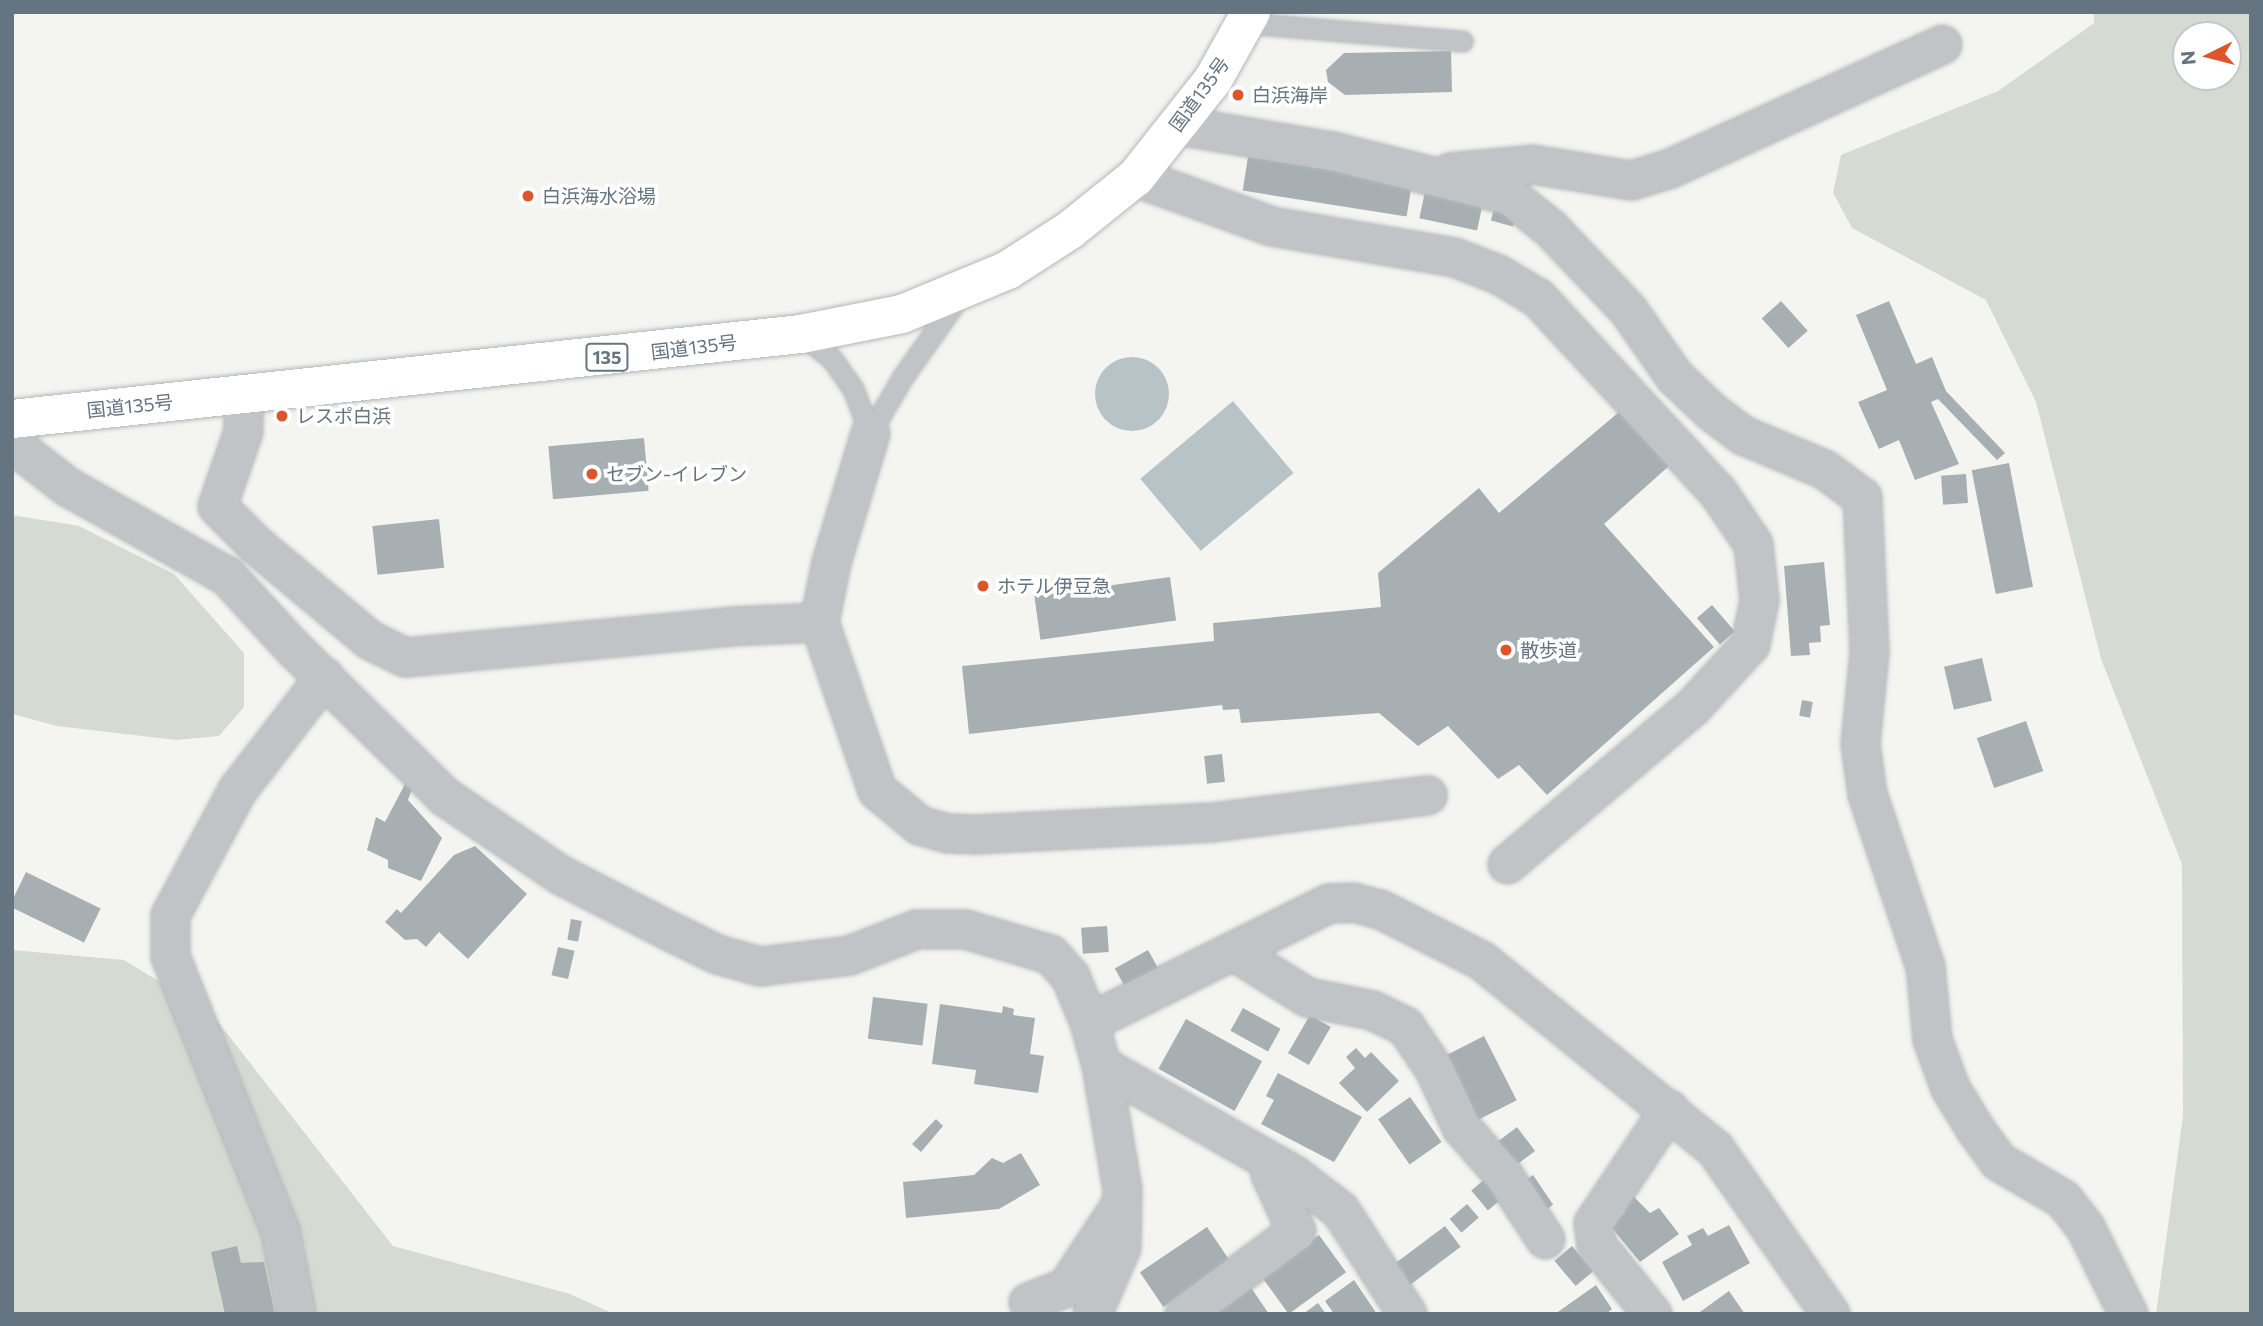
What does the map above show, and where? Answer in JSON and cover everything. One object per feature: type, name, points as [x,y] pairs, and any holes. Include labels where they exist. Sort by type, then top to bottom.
[{"type":"highway","name":"国道135号","points":[[12,419],[801,334],[902,314],[1008,270],[1070,230],[1136,177],[1213,80],[1249,18]]},
{"type":"street","points":[[1433,175],[1469,167],[1532,164],[1631,180],[1668,169],[1942,44]]},
{"type":"street","points":[[1177,125],[1332,151],[1509,195],[1526,207],[1628,310],[1674,376],[1712,412],[1743,435],[1824,468],[1862,497],[1869,652],[1860,744],[1867,794],[1925,966],[1932,1039],[1950,1088],[1975,1129],[1998,1161],[2063,1199],[2085,1227],[2128,1314]]},
{"type":"street","points":[[1136,177],[1271,226],[1454,257],[1498,274],[1538,298],[1717,491],[1753,544],[1759,600],[1750,644],[1693,706],[1507,864]]},
{"type":"street","points":[[244,394],[243,431],[216,506],[255,544],[370,640],[405,657],[730,626],[819,622]]},
{"type":"street","points":[[870,433],[831,562],[819,622],[877,790],[919,825],[947,833],[1212,822],[1427,795]]},
{"type":"street","points":[[12,438],[24,453],[68,487],[227,576],[444,796],[502,838],[559,874],[718,954],[760,967],[809,963],[849,955],[916,929],[965,929],[1050,954],[1070,976],[1089,1022],[1101,1065],[1121,1203],[1121,1247],[1092,1314]]},
{"type":"street","points":[[296,1314],[280,1231],[170,956],[170,915],[237,790],[324,677]]},
{"type":"street","points":[[1089,1022],[1220,955],[1235,952],[1329,903],[1353,902],[1380,909],[1481,960],[1669,1109],[1715,1149],[1830,1314]]},
{"type":"street","points":[[1235,952],[1307,997],[1372,1010],[1405,1027],[1434,1069],[1461,1128],[1504,1176],[1545,1239]]},
{"type":"street","points":[[1101,1065],[1268,1161],[1340,1210],[1406,1314]]},
{"type":"street","points":[[1652,1314],[1596,1244],[1592,1223],[1669,1109]]},
{"type":"street","points":[[1184,1314],[1296,1231],[1270,1174],[1268,1161]]},
{"type":"street","points":[[1028,1302],[1066,1287],[1121,1203]]},
{"type":"lane","points":[[1249,18],[1462,41]]},
{"type":"lane","points":[[870,433],[902,378],[964,290]]},
{"type":"lane","points":[[801,334],[832,359],[853,389],[870,433]]},
{"type":"shaded area","points":[[2094,12],[2251,12],[2251,1314],[2156,1314],[2183,1116],[2182,864],[2101,659],[2036,402],[1986,300],[1852,228],[1833,193],[1841,155],[1998,91],[2094,23]]},
{"type":"shaded area","points":[[1132,357],[1153,363],[1163,373],[1169,394],[1163,415],[1153,425],[1132,431],[1111,425],[1101,415],[1095,394],[1101,373],[1111,363]]},
{"type":"shaded area","points":[[1233,401],[1293,473],[1201,551],[1140,479]]},
{"type":"shaded area","points":[[12,515],[79,526],[174,574],[244,653],[244,707],[219,736],[176,740],[57,726],[12,714]]},
{"type":"shaded area","points":[[12,950],[124,960],[211,1013],[393,1246],[570,1294],[614,1314],[12,1314]]},
{"type":"building","points":[[1451,51],[1452,92],[1345,95],[1328,82],[1326,70],[1344,53]]},
{"type":"building","points":[[1248,157],[1412,183],[1407,217],[1243,191]]},
{"type":"building","points":[[1426,187],[1484,199],[1477,231],[1419,218]]},
{"type":"building","points":[[1495,205],[1517,211],[1513,226],[1491,220]]},
{"type":"building","points":[[1781,301],[1808,331],[1788,348],[1762,318]]},
{"type":"building","points":[[1889,301],[1916,364],[1932,357],[1946,391],[2005,453],[1997,460],[1938,399],[1931,402],[1959,464],[1915,480],[1899,440],[1879,449],[1858,402],[1887,390],[1856,315]]},
{"type":"building","points":[[1619,412],[1669,466],[1604,524],[1714,647],[1547,795],[1519,765],[1498,779],[1448,726],[1418,746],[1379,713],[1241,723],[1239,709],[1223,710],[1222,705],[969,734],[962,666],[1214,641],[1213,623],[1381,607],[1378,573],[1479,488],[1499,513]]},
{"type":"building","points":[[644,438],[649,491],[553,499],[548,446]]},
{"type":"building","points":[[2009,463],[2033,587],[1996,594],[1972,470]]},
{"type":"building","points":[[1966,474],[1968,503],[1943,505],[1941,476]]},
{"type":"building","points":[[439,519],[444,568],[377,575],[372,526]]},
{"type":"building","points":[[1824,562],[1830,625],[1820,626],[1821,642],[1809,643],[1810,655],[1791,656],[1784,566]]},
{"type":"building","points":[[1170,577],[1176,621],[1040,640],[1034,596]]},
{"type":"building","points":[[1712,605],[1735,631],[1720,645],[1697,618]]},
{"type":"building","points":[[1982,658],[1992,701],[1954,710],[1944,667]]},
{"type":"building","points":[[1802,700],[1813,702],[1810,718],[1799,716]]},
{"type":"building","points":[[2026,721],[2043,771],[1994,788],[1977,738]]},
{"type":"building","points":[[1222,754],[1225,782],[1207,784],[1204,756]]},
{"type":"building","points":[[405,784],[412,789],[408,800],[442,838],[421,881],[388,868],[388,860],[367,850],[376,817],[385,822]]},
{"type":"building","points":[[475,846],[527,894],[468,959],[439,932],[426,947],[417,939],[405,940],[385,922],[397,909],[401,913],[454,855]]},
{"type":"building","points":[[26,872],[101,908],[84,943],[12,907],[12,901]]},
{"type":"building","points":[[571,919],[582,921],[578,942],[567,940]]},
{"type":"building","points":[[1107,926],[1109,952],[1083,954],[1081,928]]},
{"type":"building","points":[[558,947],[575,951],[568,979],[551,975]]},
{"type":"building","points":[[1148,950],[1158,968],[1125,987],[1115,968]]},
{"type":"building","points":[[873,997],[928,1004],[922,1045],[868,1039]]},
{"type":"building","points":[[940,1004],[1002,1013],[1003,1006],[1014,1009],[1013,1015],[1035,1018],[1030,1054],[1044,1056],[1038,1093],[974,1084],[976,1070],[932,1064]]},
{"type":"building","points":[[1243,1008],[1281,1029],[1268,1052],[1230,1031]]},
{"type":"building","points":[[1310,1015],[1331,1027],[1309,1065],[1288,1053]]},
{"type":"building","points":[[1186,1019],[1262,1061],[1234,1111],[1158,1069]]},
{"type":"building","points":[[1484,1036],[1517,1100],[1473,1122],[1440,1058]]},
{"type":"building","points":[[1356,1048],[1365,1058],[1371,1052],[1399,1081],[1367,1112],[1339,1083],[1355,1068],[1346,1057]]},
{"type":"building","points":[[1278,1073],[1362,1117],[1334,1162],[1261,1124],[1274,1100],[1266,1096]]},
{"type":"building","points":[[1410,1097],[1442,1142],[1410,1164],[1378,1119]]},
{"type":"building","points":[[936,1119],[943,1126],[921,1152],[912,1144]]},
{"type":"building","points":[[1517,1127],[1535,1151],[1514,1167],[1496,1143]]},
{"type":"building","points":[[1021,1153],[1040,1185],[999,1209],[906,1218],[903,1182],[974,1175],[992,1158],[1003,1163]]},
{"type":"building","points":[[1533,1175],[1553,1205],[1544,1211],[1524,1181]]},
{"type":"building","points":[[1485,1179],[1502,1199],[1488,1210],[1471,1191]]},
{"type":"building","points":[[1632,1195],[1650,1213],[1659,1208],[1679,1234],[1640,1262],[1611,1227],[1625,1212],[1620,1204]]},
{"type":"building","points":[[1467,1204],[1479,1218],[1461,1233],[1450,1219]]},
{"type":"building","points":[[1729,1225],[1750,1263],[1683,1301],[1662,1262],[1692,1245],[1687,1236],[1703,1228],[1708,1236]]},
{"type":"building","points":[[1445,1226],[1461,1247],[1409,1286],[1393,1265]]},
{"type":"building","points":[[1207,1227],[1230,1262],[1163,1307],[1140,1272]]},
{"type":"building","points":[[1319,1235],[1346,1272],[1289,1314],[1262,1277]]},
{"type":"building","points":[[237,1246],[241,1263],[264,1262],[275,1314],[225,1314],[211,1252]]},
{"type":"building","points":[[1572,1246],[1593,1271],[1576,1286],[1554,1261]]},
{"type":"building","points":[[1354,1280],[1377,1314],[1334,1314],[1325,1301]]},
{"type":"building","points":[[1248,1283],[1269,1314],[1205,1314]]},
{"type":"building","points":[[1596,1285],[1612,1309],[1606,1314],[1555,1314]]},
{"type":"building","points":[[1729,1291],[1745,1314],[1697,1314]]},
{"type":"building","points":[[1318,1303],[1326,1314],[1303,1314]]},
{"type":"place","name":"白浜海岸","points":[[1238,95]]},
{"type":"place","name":"白浜海水浴場","points":[[528,196]]},
{"type":"place","name":"レスポ白浜","points":[[282,416]]},
{"type":"place","name":"セブン-イレブン","points":[[592,474]]},
{"type":"place","name":"ホテル伊豆急","points":[[983,586]]},
{"type":"place","name":"散歩道","points":[[1506,650]]}]
